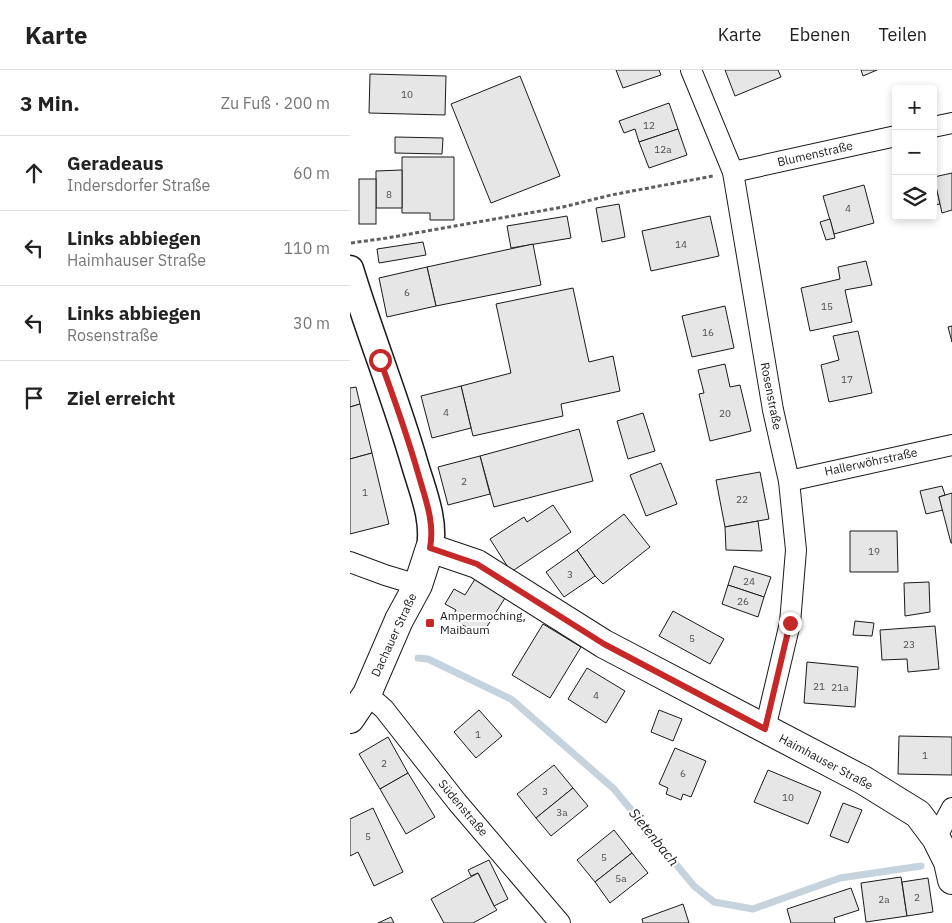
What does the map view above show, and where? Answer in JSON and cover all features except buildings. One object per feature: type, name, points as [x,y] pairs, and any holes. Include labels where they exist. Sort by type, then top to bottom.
[{"type":"main road","name":"Dachauer Straße","points":[[350,719],[367,694],[399,620],[418,585],[430,548]]},
{"type":"main road","name":"Haimhauser Straße","points":[[430,548],[477,564],[604,644],[863,780],[918,814],[936,838],[948,862],[952,880]]},
{"type":"street","name":"Rosenstraße","points":[[691,70],[734,172],[773,410],[789,481],[796,550],[790,623],[765,729]]},
{"type":"street","points":[[937,126],[952,123]]},
{"type":"street","name":"Blumenstraße","points":[[734,172],[892,137]]},
{"type":"street","points":[[352,283],[406,432],[430,514],[432,537],[430,548]]},
{"type":"street","name":"Hallerwöhrstraße","points":[[789,481],[952,445]]},
{"type":"street","points":[[350,562],[418,585]]},
{"type":"street","name":"Südenstraße","points":[[367,694],[384,709],[457,802],[560,923]]},
{"type":"street","points":[[936,838],[952,808]]},
{"type":"path","points":[[350,244],[563,207],[611,195],[734,172]]},
{"type":"waterway","name":"Sietenbach","points":[[418,658],[428,659],[511,699],[614,789],[694,886],[714,902],[753,909],[840,878],[921,866]]},
{"type":"place","name":"Ampermoching, Maibaum","points":[[430,623]]},
{"type":"route","points":[[380,360],[406,432],[430,514],[432,537],[430,548],[477,564],[604,644],[765,729],[790,623]]}]
